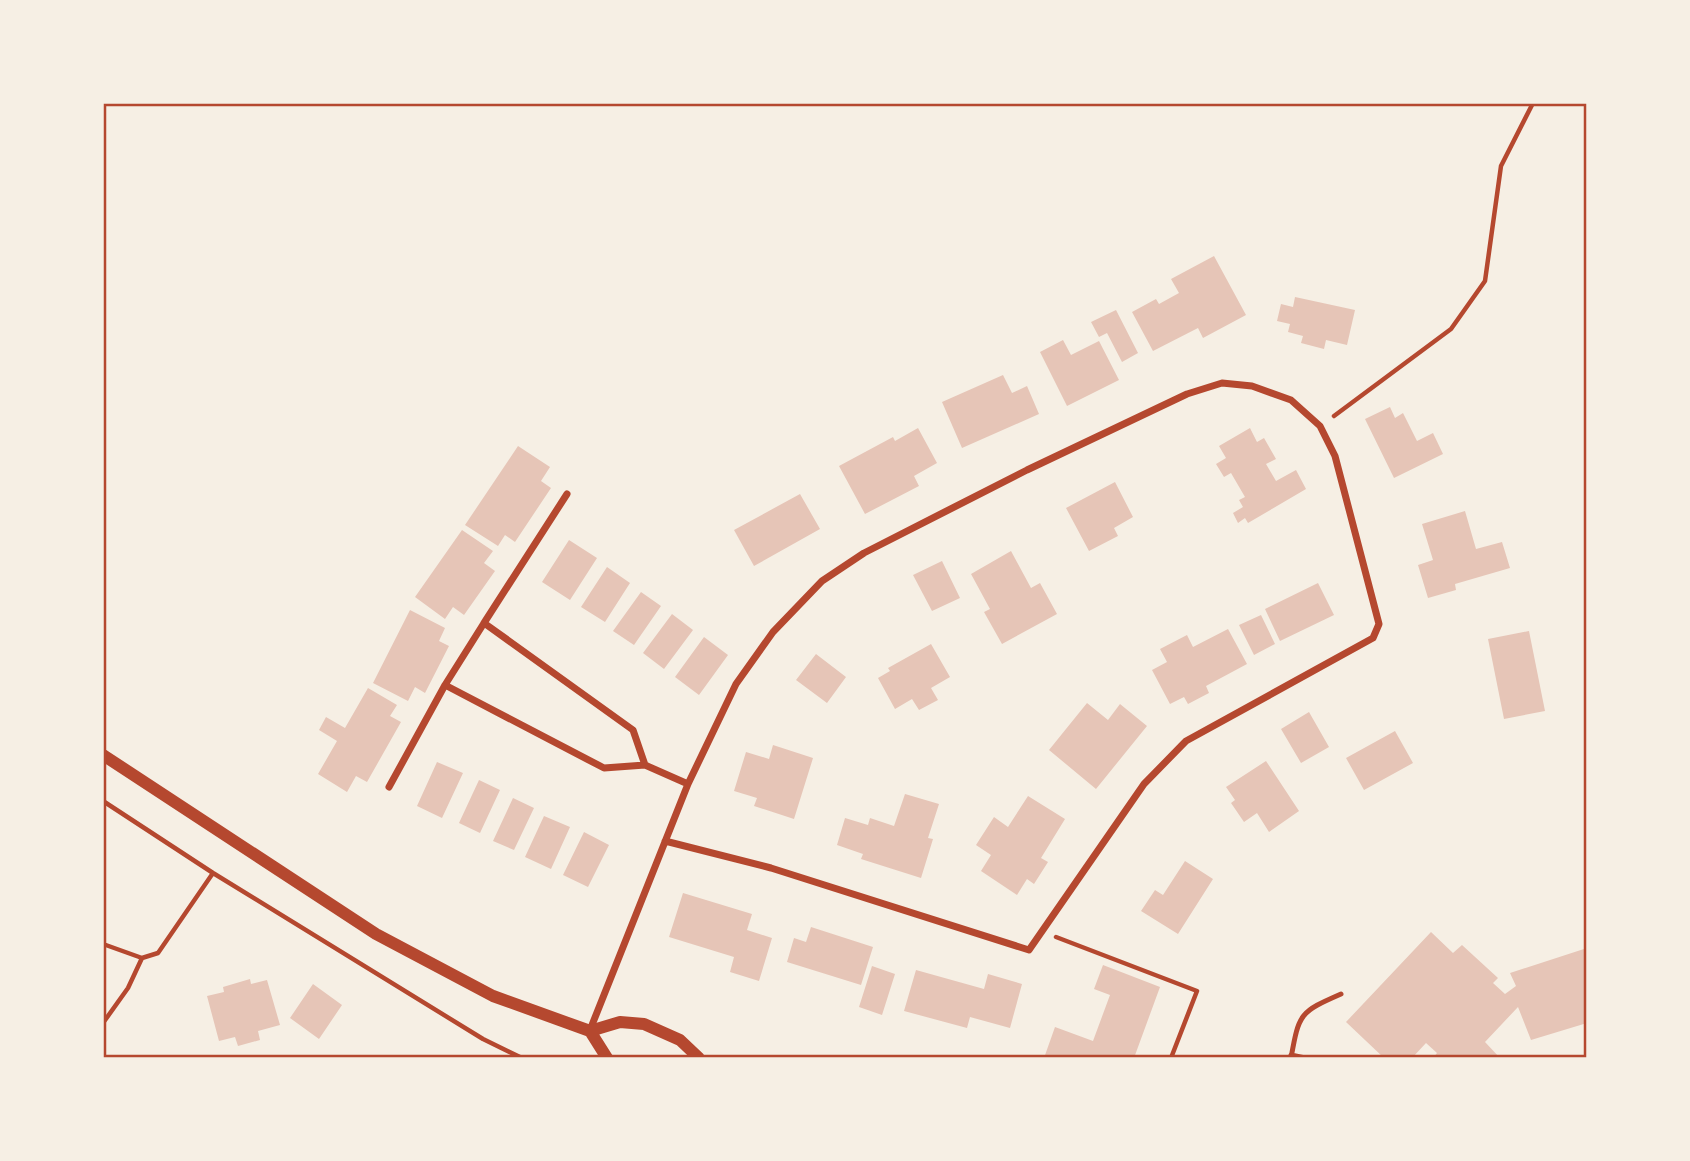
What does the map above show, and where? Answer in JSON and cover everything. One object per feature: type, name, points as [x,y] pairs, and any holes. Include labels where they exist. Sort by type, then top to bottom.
[{"type":"street","points":[[590,1031],[665,841],[688,785],[736,684],[774,632],[822,581],[864,553],[1039,464],[1188,394],[1222,383],[1252,386],[1291,400],[1320,426],[1335,456],[1379,624],[1373,639],[1186,741],[1144,784],[1029,950],[771,868],[665,841]]},
{"type":"street","points":[[389,786],[444,685],[568,494]]},
{"type":"street","points":[[484,623],[633,730],[645,765]]},
{"type":"street","points":[[444,685],[604,768],[645,765],[688,785]]},
{"type":"street","points":[[103,755],[376,934],[493,996],[590,1031],[620,1022],[644,1024],[680,1040],[699,1058]]},
{"type":"street","points":[[590,1031],[607,1058]]},
{"type":"lane","points":[[1305,1058],[1291,1056],[1299,1020],[1310,1008],[1341,994]]},
{"type":"path","points":[[1320,426],[1451,330],[1485,281],[1501,166],[1532,103]]},
{"type":"path","points":[[103,800],[213,873],[483,1039],[522,1058]]},
{"type":"path","points":[[103,944],[142,958],[158,953],[213,873]]},
{"type":"path","points":[[1042,932],[1197,991],[1171,1058]]},
{"type":"path","points":[[103,1023],[128,988],[142,958]]},
{"type":"building","points":[[1214,256],[1246,315],[1203,338],[1198,328],[1153,351],[1132,312],[1156,299],[1159,304],[1179,293],[1171,279]]},
{"type":"building","points":[[1295,297],[1355,310],[1347,345],[1326,340],[1324,349],[1301,343],[1303,336],[1288,332],[1290,324],[1277,321],[1281,304],[1293,307]]},
{"type":"building","points":[[1116,310],[1138,353],[1122,362],[1107,333],[1099,337],[1091,322]]},
{"type":"building","points":[[1063,340],[1071,355],[1099,341],[1119,380],[1067,406],[1040,352]]},
{"type":"building","points":[[1003,375],[1012,393],[1027,386],[1039,414],[962,448],[942,402]]},
{"type":"building","points":[[1390,407],[1395,418],[1403,413],[1417,441],[1433,433],[1443,454],[1394,478],[1365,419]]},
{"type":"building","points":[[918,428],[937,463],[914,476],[919,486],[865,514],[839,466],[893,437],[895,441]]},
{"type":"building","points":[[1250,428],[1257,442],[1264,438],[1276,459],[1266,464],[1276,481],[1296,470],[1306,489],[1248,523],[1245,518],[1238,523],[1233,513],[1243,507],[1239,500],[1245,497],[1231,473],[1224,477],[1216,464],[1226,458],[1219,446]]},
{"type":"building","points":[[518,446],[550,467],[541,481],[551,488],[515,542],[505,535],[498,546],[465,525]]},
{"type":"building","points":[[1115,482],[1133,517],[1114,528],[1118,536],[1089,551],[1066,508]]},
{"type":"building","points":[[800,494],[820,529],[754,566],[734,530]]},
{"type":"building","points":[[1465,511],[1476,549],[1502,542],[1510,568],[1455,584],[1456,590],[1428,598],[1418,565],[1433,560],[1422,524]]},
{"type":"building","points":[[462,530],[493,551],[484,563],[495,571],[464,615],[453,607],[445,619],[415,597]]},
{"type":"building","points":[[569,540],[597,558],[570,600],[542,582]]},
{"type":"building","points":[[1011,551],[1031,588],[1040,583],[1057,614],[1002,644],[984,612],[990,609],[971,574]]},
{"type":"building","points":[[942,561],[960,598],[932,611],[913,575]]},
{"type":"building","points":[[607,567],[630,583],[605,622],[581,607]]},
{"type":"building","points":[[1318,583],[1334,615],[1280,641],[1265,609]]},
{"type":"building","points":[[641,592],[661,606],[634,645],[613,631]]},
{"type":"building","points":[[410,610],[445,628],[439,641],[449,646],[425,693],[415,687],[408,701],[373,683]]},
{"type":"building","points":[[672,614],[693,630],[664,669],[643,653]]},
{"type":"building","points":[[1261,615],[1275,644],[1254,655],[1239,625]]},
{"type":"building","points":[[1228,629],[1247,664],[1206,686],[1209,693],[1188,704],[1184,697],[1170,704],[1152,670],[1167,662],[1160,649],[1187,635],[1193,647]]},
{"type":"building","points":[[1529,631],[1545,711],[1504,719],[1488,639]]},
{"type":"building","points":[[704,637],[728,655],[699,695],[675,677]]},
{"type":"building","points":[[931,644],[950,677],[931,688],[938,700],[919,710],[912,699],[895,709],[878,678],[890,671],[888,668]]},
{"type":"building","points":[[816,654],[846,677],[827,703],[796,680]]},
{"type":"building","points":[[368,688],[397,705],[390,716],[401,722],[367,782],[356,776],[347,792],[318,774],[337,741],[319,730],[326,717],[345,728]]},
{"type":"building","points":[[1087,703],[1108,720],[1120,704],[1147,726],[1096,789],[1049,750]]},
{"type":"building","points":[[1309,712],[1329,747],[1301,763],[1281,729]]},
{"type":"building","points":[[1395,731],[1413,763],[1364,790],[1346,758]]},
{"type":"building","points":[[773,745],[813,758],[794,819],[754,806],[757,798],[734,791],[746,752],[769,759]]},
{"type":"building","points":[[1266,761],[1299,811],[1269,832],[1257,813],[1244,822],[1231,803],[1235,800],[1226,787]]},
{"type":"building","points":[[437,762],[463,773],[442,818],[417,806]]},
{"type":"building","points":[[479,780],[500,790],[480,833],[459,823]]},
{"type":"building","points":[[905,794],[939,804],[928,838],[933,839],[921,878],[861,859],[863,854],[837,845],[845,818],[868,825],[870,818],[894,826]]},
{"type":"building","points":[[1028,796],[1065,819],[1041,858],[1048,862],[1034,884],[1027,879],[1017,895],[981,871],[991,855],[976,845],[994,817],[1008,827]]},
{"type":"building","points":[[513,798],[534,808],[514,850],[493,841]]},
{"type":"building","points":[[544,816],[570,827],[551,869],[525,857]]},
{"type":"building","points":[[584,832],[609,845],[588,887],[563,875]]},
{"type":"building","points":[[1185,861],[1213,879],[1178,934],[1141,911],[1155,890],[1163,895]]},
{"type":"building","points":[[683,893],[752,914],[747,930],[772,938],[759,981],[730,972],[734,957],[669,937]]},
{"type":"building","points":[[811,927],[873,947],[861,985],[787,962],[794,938],[806,942]]},
{"type":"building","points":[[1431,932],[1453,953],[1462,945],[1498,978],[1493,983],[1505,994],[1516,986],[1510,973],[1587,948],[1587,1023],[1531,1040],[1518,1007],[1485,1042],[1500,1058],[1433,1058],[1437,1053],[1426,1043],[1412,1058],[1384,1058],[1346,1022]]},
{"type":"building","points":[[1103,965],[1160,987],[1134,1058],[1044,1058],[1055,1027],[1093,1041],[1110,995],[1094,989]]},
{"type":"building","points":[[872,966],[895,974],[882,1015],[859,1007]]},
{"type":"building","points":[[916,970],[984,989],[988,974],[1022,984],[1010,1028],[970,1017],[967,1028],[904,1011]]},
{"type":"building","points":[[250,979],[251,984],[267,980],[280,1025],[258,1031],[260,1040],[238,1046],[235,1037],[219,1041],[207,996],[224,992],[223,987]]},
{"type":"building","points":[[313,984],[342,1005],[319,1039],[290,1018]]}]
